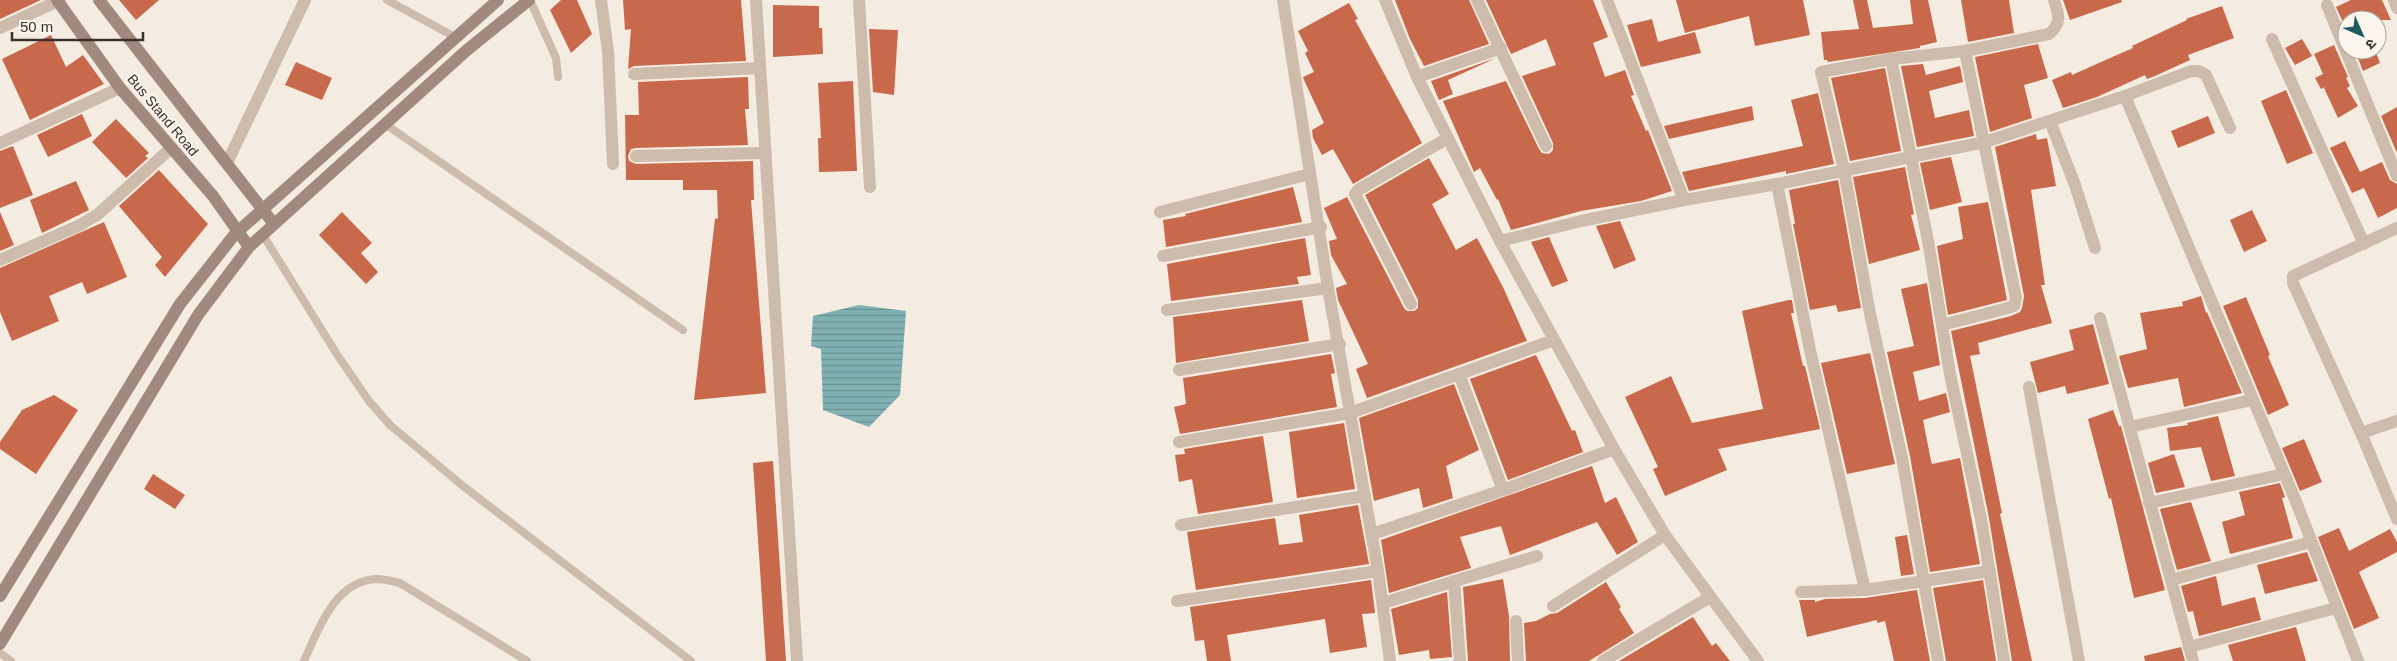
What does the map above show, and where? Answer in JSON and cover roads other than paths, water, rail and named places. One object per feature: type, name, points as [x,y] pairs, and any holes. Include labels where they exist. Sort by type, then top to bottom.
[{"type":"main road","name":"Bus Stand Road","points":[[59,0],[120,88],[170,149],[213,196],[250,247]]},
{"type":"main road","name":"Bus Stand Road","points":[[99,0],[274,224]]},
{"type":"main road","points":[[0,644],[198,315],[250,247],[467,50],[530,0]]},
{"type":"main road","points":[[0,596],[180,304],[238,231],[494,1]]},
{"type":"street","points":[[0,28],[59,0]]},
{"type":"street","points":[[227,163],[305,0]]},
{"type":"street","points":[[601,0],[608,51],[612,164]]},
{"type":"street","points":[[756,0],[798,661]]},
{"type":"street","points":[[859,0],[870,188]]},
{"type":"street","points":[[1283,0],[1320,227],[1328,288],[1340,344],[1350,413],[1378,571],[1390,661]]},
{"type":"street","points":[[1385,0],[1417,77],[1500,240],[1614,449],[1665,535],[1752,659]]},
{"type":"street","points":[[1477,0],[1546,146]]},
{"type":"street","points":[[1607,0],[1684,200]]},
{"type":"street","points":[[1938,661],[1902,458],[1870,314],[1844,170],[1821,72],[1890,59],[1965,51],[2049,34],[2058,27],[2059,16],[2054,0]]},
{"type":"street","points":[[2394,0],[2397,8]]},
{"type":"street","points":[[2327,5],[2397,176]]},
{"type":"street","points":[[2272,39],[2364,244]]},
{"type":"street","points":[[1417,77],[1501,48]]},
{"type":"street","points":[[1942,325],[2014,306],[2016,298],[1965,51]]},
{"type":"street","points":[[1890,59],[1928,241],[1942,325],[1990,571],[2004,661]]},
{"type":"street","points":[[634,74],[760,68]]},
{"type":"street","points":[[1500,240],[1684,200],[1777,184],[1985,142],[2125,96],[2191,71],[2199,71],[2206,76],[2230,128]]},
{"type":"street","points":[[0,143],[120,88]]},
{"type":"street","points":[[2125,96],[2284,474],[2358,661]]},
{"type":"street","points":[[2050,121],[2075,184],[2095,248]]},
{"type":"street","points":[[1411,304],[1355,194],[1358,190],[1448,138]]},
{"type":"street","points":[[0,260],[78,226],[97,215],[170,149]]},
{"type":"street","points":[[636,156],[766,153]]},
{"type":"street","points":[[1160,212],[1310,174]]},
{"type":"street","points":[[1777,184],[1810,350],[1865,590]]},
{"type":"street","points":[[1163,256],[1320,227]]},
{"type":"street","points":[[2397,228],[2293,276],[2293,283],[2397,518]]},
{"type":"street","points":[[1167,310],[1328,288]]},
{"type":"street","points":[[2100,318],[2193,661]]},
{"type":"street","points":[[1179,442],[1350,413],[1554,340]]},
{"type":"street","points":[[1179,370],[1340,344]]},
{"type":"street","points":[[1459,374],[1503,490]]},
{"type":"street","points":[[2028,387],[2079,661]]},
{"type":"street","points":[[2130,427],[2252,400]]},
{"type":"street","points":[[2361,433],[2397,421]]},
{"type":"street","points":[[1372,534],[1503,490],[1614,449]]},
{"type":"street","points":[[2149,504],[2284,474]]},
{"type":"street","points":[[1181,525],[1365,496]]},
{"type":"street","points":[[1553,606],[1665,535]]},
{"type":"street","points":[[2171,580],[2311,542]]},
{"type":"street","points":[[1383,603],[1537,556]]},
{"type":"street","points":[[1177,601],[1378,571]]},
{"type":"street","points":[[1801,592],[1865,590],[1990,571]]},
{"type":"street","points":[[1454,581],[1460,661]]},
{"type":"street","points":[[1603,661],[1710,597]]},
{"type":"street","points":[[2189,647],[2336,608]]},
{"type":"street","points":[[1516,621],[1518,661]]},
{"type":"lane","points":[[387,0],[455,37]]},
{"type":"lane","points":[[530,0],[556,58],[558,77]]},
{"type":"lane","points":[[385,124],[683,330]]},
{"type":"lane","points":[[263,234],[338,356],[369,401],[390,425],[463,486],[691,661]]},
{"type":"lane","points":[[304,661],[322,622],[340,595],[356,585],[376,579],[400,583],[527,661]]},
{"type":"lane","points":[[0,653],[11,661]]},
{"type":"water","points":[[859,305],[906,311],[900,395],[869,427],[823,410],[821,349],[811,346],[813,316]]}]
